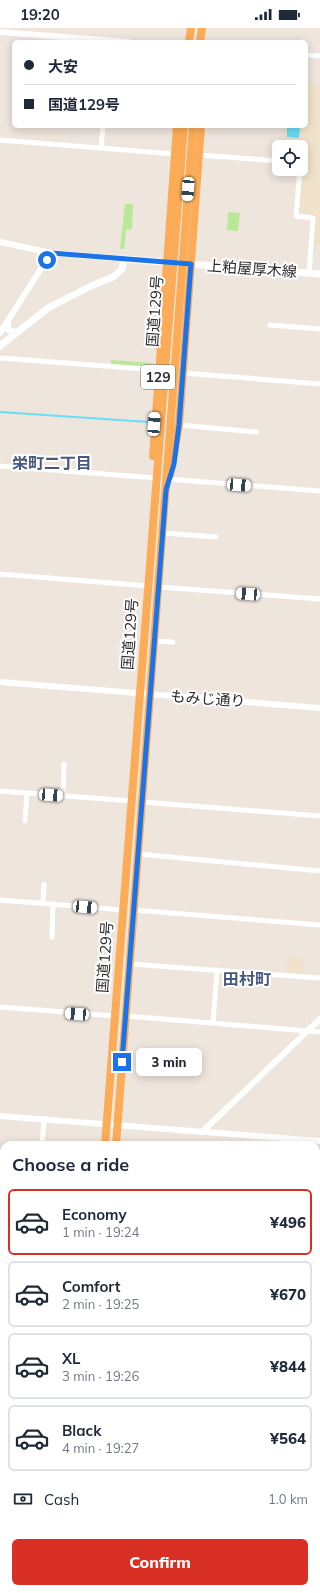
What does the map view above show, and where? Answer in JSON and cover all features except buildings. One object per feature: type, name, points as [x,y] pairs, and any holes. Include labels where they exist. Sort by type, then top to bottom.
[{"type":"highway","points":[[189,40],[191,28]]},
{"type":"highway","points":[[200,40],[202,28]]},
{"type":"highway","name":"国道129号","points":[[105,1141],[155,478],[161,425],[181,128]]},
{"type":"highway","name":"129","points":[[155,478],[154,424],[175,154],[181,128]]},
{"type":"highway","name":"国道129号","points":[[175,425],[193,128]]},
{"type":"highway","name":"129","points":[[168,479],[174,464],[175,425],[183,373],[201,128]]},
{"type":"highway","name":"国道129号","points":[[116,1141],[168,479]]},
{"type":"main road","name":"上粕屋厚木線","points":[[124,259],[320,274]]},
{"type":"main road","points":[[0,346],[48,308],[91,286],[113,277],[122,269],[124,259]]},
{"type":"street","points":[[0,32],[97,40]]},
{"type":"street","points":[[308,55],[320,56]]},
{"type":"street","points":[[101,148],[103,128]]},
{"type":"street","points":[[0,140],[175,154]]},
{"type":"street","points":[[199,155],[272,160]]},
{"type":"street","points":[[299,176],[296,216],[313,218],[309,273]]},
{"type":"street","points":[[0,242],[51,253],[124,259]]},
{"type":"street","points":[[0,333],[51,253]]},
{"type":"street","points":[[8,319],[8,330],[16,332]]},
{"type":"street","points":[[270,325],[320,329]]},
{"type":"street","points":[[0,358],[158,370]]},
{"type":"street","points":[[183,373],[320,384]]},
{"type":"street","points":[[175,425],[257,432]]},
{"type":"street","points":[[0,466],[155,478]]},
{"type":"street","points":[[168,479],[320,491]]},
{"type":"street","points":[[163,533],[216,537]]},
{"type":"street","points":[[0,574],[148,586]]},
{"type":"street","points":[[159,587],[320,599]]},
{"type":"street","points":[[155,641],[173,642]]},
{"type":"street","name":"もみじ通り","points":[[0,682],[320,708]]},
{"type":"street","points":[[63,796],[64,764]]},
{"type":"street","points":[[0,791],[132,801]]},
{"type":"street","points":[[25,821],[27,793]]},
{"type":"street","points":[[142,802],[320,816]]},
{"type":"street","points":[[138,854],[320,871]]},
{"type":"street","points":[[43,903],[44,884]]},
{"type":"street","points":[[0,900],[123,910]]},
{"type":"street","points":[[52,937],[53,904]]},
{"type":"street","points":[[134,910],[320,924]]},
{"type":"street","points":[[130,964],[320,978]]},
{"type":"street","points":[[226,964],[226,970]]},
{"type":"street","points":[[213,1023],[217,970]]},
{"type":"street","points":[[0,1007],[115,1016]]},
{"type":"street","points":[[126,1016],[320,1032]]},
{"type":"street","points":[[202,1132],[320,1019]]},
{"type":"street","points":[[0,1116],[320,1141]]},
{"type":"street","points":[[42,1141],[44,1119]]},
{"type":"shaded area","points":[[308,84],[320,85],[320,245],[313,245],[316,215],[301,213],[299,211],[302,176],[308,176],[308,140],[283,140],[284,128],[308,128]]},
{"type":"shaded area","points":[[288,957],[304,958],[303,975],[287,974]]},
{"type":"green space","points":[[125,204],[133,204],[132,229],[126,230],[124,249],[120,249]]},
{"type":"green space","points":[[228,212],[240,213],[238,231],[227,230]]},
{"type":"green space","points":[[111,360],[153,363],[153,367],[111,364]]},
{"type":"water","points":[[287,128],[300,128],[299,138],[287,137]]},
{"type":"waterway","points":[[0,412],[149,422]]},
{"type":"district","name":"栄町二丁目","points":[[52,463]]},
{"type":"district","name":"田村町","points":[[247,979]]},
{"type":"route","points":[[47,260],[51,253],[191,264],[179,425],[174,464],[166,490],[122,1062]]}]
